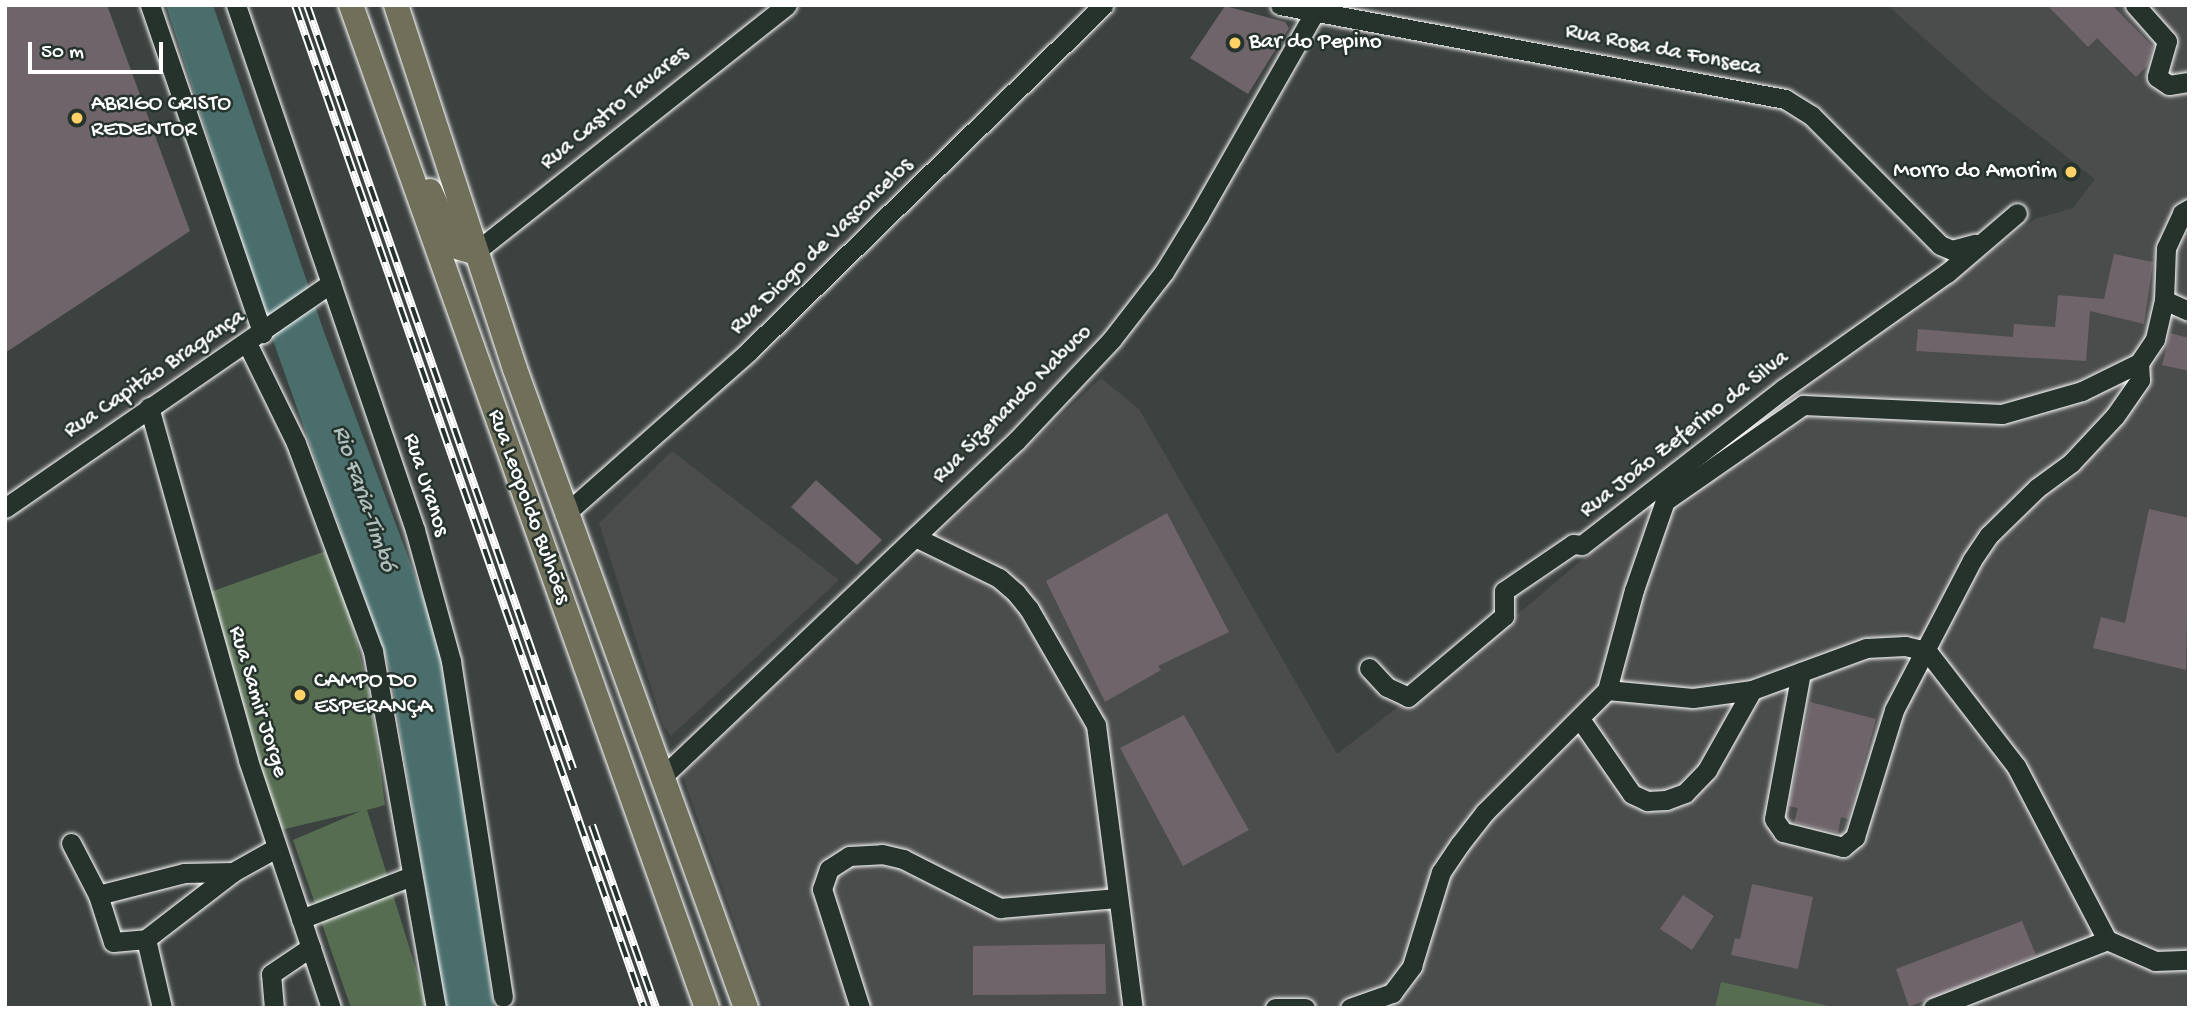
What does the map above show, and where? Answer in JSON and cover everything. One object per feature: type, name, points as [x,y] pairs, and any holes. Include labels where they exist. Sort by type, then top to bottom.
[{"type":"main road","name":"Rua Leopoldo Bulhões","points":[[351,5],[707,1008]]},
{"type":"main road","name":"Rua Leopoldo Bulhões","points":[[396,5],[474,253],[565,514],[746,1008]]},
{"type":"main road","points":[[389,117],[415,160],[450,235],[460,248],[474,253]]},
{"type":"street","points":[[150,5],[296,443],[373,650],[436,1008]]},
{"type":"street","name":"Rua Uranos","points":[[236,5],[323,288],[415,530],[451,662],[503,997]]},
{"type":"street","name":"Rua Castro Tavares","points":[[474,253],[787,5]]},
{"type":"street","name":"Rua Diogo de Vasconcelos","points":[[565,514],[768,334],[1103,5]]},
{"type":"street","name":"Rua Rosa da Fonseca","points":[[1280,5],[1318,9],[1785,99],[1811,115],[1940,245],[1952,250],[1980,242]]},
{"type":"street","points":[[2135,5],[2167,41],[2157,77],[2169,85],[2189,82]]},
{"type":"street","name":"Rua Sizenando Nabuco","points":[[663,776],[915,537],[1083,371],[1142,300],[1199,215],[1318,9]]},
{"type":"street","points":[[1350,1008],[1392,993],[1412,966],[1441,872],[1460,844],[1485,812],[1607,690],[1634,590],[1665,500],[1803,405],[2002,414],[2082,391],[2139,363],[2155,339],[2164,300],[2166,248],[2182,213],[2189,209]]},
{"type":"street","name":"Rua João Zeferino da Silva","points":[[1369,668],[1387,687],[1408,696],[1504,616],[1504,591],[1573,544],[1582,545],[1725,432],[1947,273],[2017,213]]},
{"type":"street","name":"Rua Capitão Bragança","points":[[5,508],[149,407],[259,335],[323,288]]},
{"type":"street","points":[[2164,300],[2189,310]]},
{"type":"street","points":[[1801,673],[1773,819],[1783,832],[1843,847],[1855,837],[1894,710],[1927,651],[1956,587],[1989,535],[2037,488],[2071,463],[2115,416],[2140,380],[2139,363]]},
{"type":"street","name":"Rua Samir Jorge","points":[[149,407],[202,604],[276,848],[331,1008]]},
{"type":"street","points":[[915,537],[999,578],[1016,593],[1029,609],[1096,725],[1133,1008]]},
{"type":"street","points":[[1607,690],[1693,698],[1752,690],[1866,648],[1905,646],[1927,651],[2016,766],[2107,940],[2155,961],[2189,960]]},
{"type":"street","points":[[1580,719],[1632,794],[1647,801],[1666,800],[1685,793],[1707,770],[1752,690]]},
{"type":"street","points":[[72,843],[98,895],[113,942],[146,939],[233,872],[276,848]]},
{"type":"street","points":[[860,1008],[822,889],[829,869],[849,856],[882,854],[902,859],[1000,908],[1118,898]]},
{"type":"street","points":[[98,895],[184,873],[233,872]]},
{"type":"street","points":[[301,919],[412,876]]},
{"type":"street","points":[[146,939],[162,1008]]},
{"type":"street","points":[[1933,1008],[2107,940]]},
{"type":"street","points":[[274,1008],[271,974],[311,947]]},
{"type":"street","points":[[1275,1008],[1305,1008]]},
{"type":"shaded area","points":[[1887,5],[2189,5],[2189,1008],[765,1008],[682,774],[1101,378],[1139,409],[1337,754],[1507,623],[1719,445],[2035,219],[2073,208],[2095,179],[1984,92]]},
{"type":"shaded area","points":[[672,451],[839,580],[671,736],[663,725],[599,523]]},
{"type":"green space","name":"CAMPO DO ESPERANÇA","points":[[326,551],[350,614],[372,705],[385,805],[367,810],[428,1008],[351,1008],[293,840],[361,811],[272,832],[199,596]]},
{"type":"green space","points":[[1721,982],[1838,1008],[1715,1008]]},
{"type":"water","name":"Rio Faria-Timbó","points":[[166,5],[213,5],[324,332],[438,637],[494,1008],[445,1008],[390,670],[275,346]]},
{"type":"building","name":"ABRIGO CRISTO REDENTOR","points":[[5,5],[107,5],[190,231],[5,353]]},
{"type":"building","points":[[2047,5],[2112,5],[2153,47],[2147,66],[2136,77],[2097,38],[2088,47]]},
{"type":"building","points":[[1225,6],[1285,22],[1289,28],[1248,94],[1190,58]]},
{"type":"building","points":[[2114,254],[2153,262],[2144,324],[2090,311],[2086,361],[1916,351],[1918,329],[2013,337],[2014,324],[2055,327],[2058,295],[2104,299]]},
{"type":"building","points":[[2170,333],[2189,338],[2189,371],[2162,365]]},
{"type":"building","points":[[816,480],[882,540],[857,565],[791,507]]},
{"type":"building","points":[[2149,509],[2189,518],[2186,670],[2093,648],[2101,617],[2125,623]]},
{"type":"building","points":[[1167,513],[1229,632],[1158,666],[1161,670],[1105,702],[1046,581]]},
{"type":"building","points":[[1810,702],[1876,719],[1848,819],[1841,817],[1838,833],[1794,822],[1798,808],[1789,806]]},
{"type":"building","points":[[1184,715],[1249,830],[1183,866],[1120,748]]},
{"type":"building","points":[[1752,884],[1813,897],[1798,969],[1731,955],[1735,938],[1740,939]]},
{"type":"building","points":[[1683,895],[1714,916],[1692,950],[1660,929]]},
{"type":"building","points":[[2022,921],[2036,955],[1909,1007],[1896,969]]},
{"type":"building","points":[[1105,944],[1106,994],[973,995],[973,946]]},
{"type":"railway","points":[[295,5],[644,1008]]},
{"type":"railway","points":[[307,5],[573,769]]},
{"type":"railway","points":[[592,825],[656,1008]]},
{"type":"place","name":"Bar do Pepino","points":[[1235,43]]},
{"type":"place","name":"ABRIGO CRISTO REDENTOR","points":[[77,118]]},
{"type":"place","name":"Morro do Amorim","points":[[2071,172]]},
{"type":"place","name":"CAMPO DO ESPERANÇA","points":[[300,695]]}]
